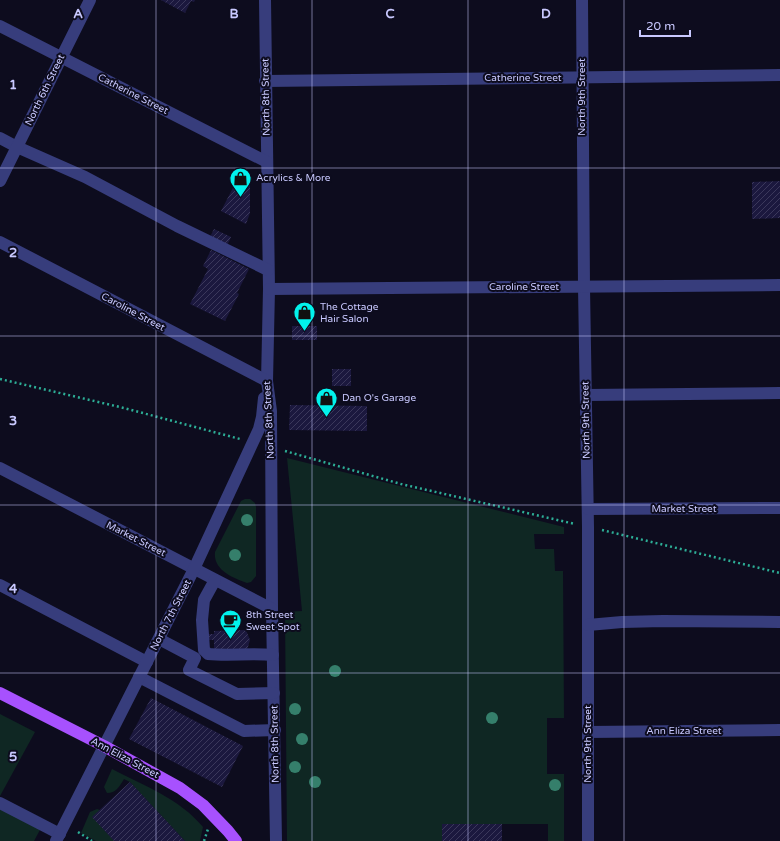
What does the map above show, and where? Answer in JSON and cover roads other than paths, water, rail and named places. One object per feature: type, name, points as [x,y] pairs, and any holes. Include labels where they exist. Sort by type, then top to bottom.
[{"type":"main road","name":"Ann Eliza Street","points":[[0,693],[104,746],[168,781],[194,798],[212,814],[236,841]]},
{"type":"street","name":"North 6th Street","points":[[0,181],[90,0]]},
{"type":"street","name":"North 8th Street","points":[[265,0],[268,270],[267,381],[271,411],[272,609],[276,841]]},
{"type":"street","name":"North 9th Street","points":[[582,0],[584,287],[588,509],[588,841]]},
{"type":"street","name":"Catherine Street","points":[[0,26],[267,162]]},
{"type":"street","name":"Catherine Street","points":[[265,81],[780,75]]},
{"type":"street","points":[[0,138],[85,177],[177,226],[268,270]]},
{"type":"street","name":"Caroline Street","points":[[0,242],[267,381]]},
{"type":"street","name":"Caroline Street","points":[[268,289],[780,286]]},
{"type":"street","name":"North 7th Street","points":[[58,837],[194,569],[253,442],[262,417],[267,381]]},
{"type":"street","points":[[586,395],[780,393]]},
{"type":"street","name":"Market Street","points":[[0,468],[272,609]]},
{"type":"street","name":"Market Street","points":[[588,509],[780,508]]},
{"type":"street","points":[[214,580],[204,600],[202,620],[204,650],[208,654],[216,655],[273,655]]},
{"type":"street","points":[[0,585],[147,662]]},
{"type":"street","points":[[588,625],[663,621],[780,622]]},
{"type":"street","points":[[159,639],[195,658],[189,670],[237,694],[274,693]]},
{"type":"street","points":[[139,677],[244,730],[274,730]]},
{"type":"street","name":"Ann Eliza Street","points":[[588,732],[780,730]]},
{"type":"street","points":[[0,803],[58,837]]},
{"type":"place","name":"Acrylics & More","points":[[240,198]]},
{"type":"place","name":"The Cottage Hair Salon","points":[[304,332]]},
{"type":"place","name":"Dan O's Garage","points":[[327,418]]},
{"type":"place","name":"8th Street Sweet Spot","points":[[231,640]]}]
